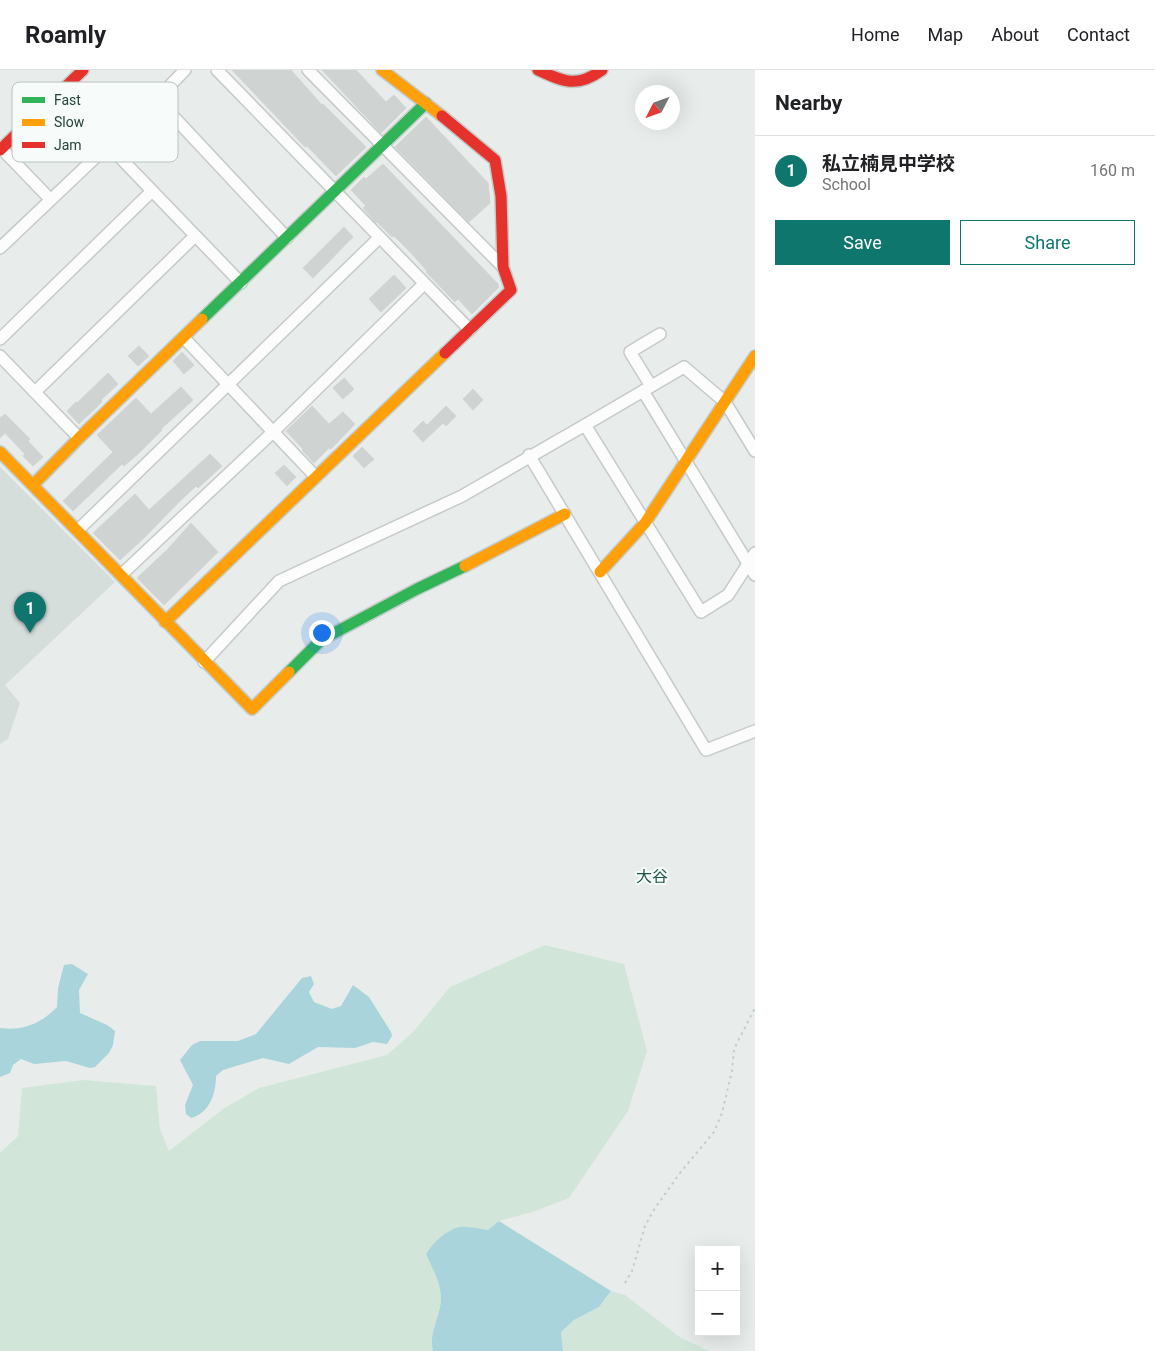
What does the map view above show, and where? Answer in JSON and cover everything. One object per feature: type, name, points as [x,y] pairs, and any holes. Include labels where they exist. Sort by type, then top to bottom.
[{"type":"street","points":[[70,82],[83,70]]},
{"type":"street","points":[[173,82],[185,70]]},
{"type":"street","points":[[217,70],[470,330]]},
{"type":"street","points":[[308,70],[503,267]]},
{"type":"street","points":[[165,622],[511,290],[503,267],[501,196],[498,172],[494,160],[426,103],[382,70]]},
{"type":"street","points":[[538,70],[565,82],[578,82],[590,78],[602,70]]},
{"type":"street","points":[[33,485],[79,438],[426,103]]},
{"type":"street","points":[[178,121],[287,238]]},
{"type":"street","points":[[12,138],[1,148],[12,159]]},
{"type":"street","points":[[14,162],[50,199]]},
{"type":"street","points":[[0,248],[90,162]]},
{"type":"street","points":[[124,162],[241,283]]},
{"type":"street","points":[[0,339],[152,191]]},
{"type":"street","points":[[36,392],[195,236]]},
{"type":"street","points":[[78,530],[379,238]]},
{"type":"street","points":[[121,576],[424,284]]},
{"type":"street","points":[[660,334],[630,352],[647,389],[686,461],[755,575]]},
{"type":"street","points":[[184,338],[316,477]]},
{"type":"street","points":[[0,356],[79,438]]},
{"type":"street","points":[[600,572],[645,523],[755,356]]},
{"type":"street","points":[[204,662],[279,582],[462,496],[684,367],[725,402],[755,451]]},
{"type":"street","points":[[585,424],[702,612],[728,595],[755,553]]},
{"type":"street","points":[[0,452],[252,709],[321,640],[417,589],[491,554],[565,514]]},
{"type":"street","points":[[529,456],[706,750],[755,731]]},
{"type":"path","points":[[625,1283],[632,1271],[645,1226],[655,1208],[680,1173],[714,1132],[722,1113],[732,1071],[734,1050],[755,1008]]},
{"type":"shaded area","points":[[0,467],[115,582],[5,685],[20,703],[8,739],[0,744]]},
{"type":"green space","points":[[545,945],[624,964],[647,1051],[628,1111],[569,1198],[533,1212],[499,1221],[488,1230],[461,1227],[426,1254],[441,1292],[440,1305],[432,1338],[433,1351],[0,1351],[0,1153],[18,1136],[22,1088],[83,1080],[156,1086],[160,1129],[169,1151],[223,1109],[259,1088],[387,1055],[414,1031],[450,987]]},
{"type":"green space","points":[[611,1291],[625,1295],[681,1338],[709,1351],[563,1351],[561,1332],[574,1320],[599,1307]]},
{"type":"water","points":[[72,964],[88,974],[79,990],[80,1013],[107,1025],[115,1031],[113,1045],[109,1053],[95,1067],[90,1068],[66,1061],[34,1064],[21,1059],[13,1065],[10,1073],[0,1077],[0,1028],[8,1029],[31,1025],[51,1013],[57,1007],[58,988],[64,965]]},
{"type":"water","points":[[311,976],[314,984],[309,992],[314,1002],[332,1009],[341,1006],[353,985],[369,997],[391,1032],[392,1036],[387,1044],[373,1042],[355,1048],[318,1047],[289,1064],[263,1058],[223,1070],[216,1076],[211,1102],[203,1112],[191,1118],[186,1114],[185,1105],[193,1085],[180,1060],[192,1045],[200,1041],[238,1041],[256,1034],[302,978]]},
{"type":"water","points":[[499,1221],[611,1291],[599,1307],[574,1320],[561,1332],[563,1351],[433,1351],[432,1338],[440,1305],[441,1292],[426,1254],[440,1238],[455,1228],[466,1227],[488,1230]]},
{"type":"building","points":[[232,70],[291,70],[322,105],[366,147],[336,176],[307,146],[305,147]]},
{"type":"building","points":[[322,70],[356,70],[386,102],[394,95],[406,108],[381,133]]},
{"type":"building","points":[[426,117],[488,183],[490,203],[469,222],[395,147]]},
{"type":"building","points":[[383,164],[498,284],[499,287],[472,314],[458,299],[455,302],[394,236],[392,237],[376,223],[363,208],[366,206],[351,190],[364,177],[366,179]]},
{"type":"building","points":[[344,227],[353,237],[313,278],[303,268]]},
{"type":"building","points":[[394,275],[406,288],[381,312],[369,299]]},
{"type":"building","points":[[139,346],[149,356],[138,366],[128,356]]},
{"type":"building","points":[[182,352],[194,365],[184,374],[173,361]]},
{"type":"building","points":[[108,373],[118,384],[79,424],[67,411]]},
{"type":"building","points":[[344,378],[354,389],[343,399],[333,388]]},
{"type":"building","points":[[181,387],[193,400],[161,429],[139,453],[124,466],[122,464],[73,511],[63,501],[113,452],[97,435],[136,398],[151,414]]},
{"type":"building","points":[[473,389],[483,400],[473,410],[463,399]]},
{"type":"building","points":[[312,406],[329,424],[343,412],[355,424],[331,449],[329,448],[314,463],[286,431]]},
{"type":"building","points":[[446,406],[456,416],[446,426],[443,423],[423,442],[413,431],[423,421],[427,425]]},
{"type":"building","points":[[5,414],[30,439],[28,441],[43,457],[33,466],[23,456],[25,454],[5,433],[0,438],[0,418]]},
{"type":"building","points":[[362,447],[374,459],[364,468],[353,456]]},
{"type":"building","points":[[210,454],[222,466],[198,488],[196,486],[120,560],[93,533],[135,494],[149,510]]},
{"type":"building","points":[[284,465],[296,477],[287,486],[275,473]]},
{"type":"building","points":[[191,523],[218,552],[164,605],[137,578],[168,549]]},
{"type":"traffic: fast","points":[[202,319],[426,103]]},
{"type":"traffic: fast","points":[[289,672],[321,640],[465,566]]},
{"type":"traffic: slow","points":[[382,70],[442,116]]},
{"type":"traffic: slow","points":[[33,485],[202,319]]},
{"type":"traffic: slow","points":[[165,622],[445,353]]},
{"type":"traffic: slow","points":[[600,572],[645,523],[755,356]]},
{"type":"traffic: slow","points":[[0,452],[252,709],[289,672]]},
{"type":"traffic: slow","points":[[465,566],[565,514]]},
{"type":"traffic: jam","points":[[71,82],[83,70]]},
{"type":"traffic: jam","points":[[538,70],[555,78],[570,81],[585,79],[602,70]]},
{"type":"traffic: jam","points":[[442,116],[495,160],[501,196],[503,267],[511,290],[445,353]]},
{"type":"traffic: jam","points":[[0,150],[12,138]]},
{"type":"place","name":"私立楠見中学校","points":[[30,633]]},
{"type":"district","name":"大谷","points":[[652,876]]}]
